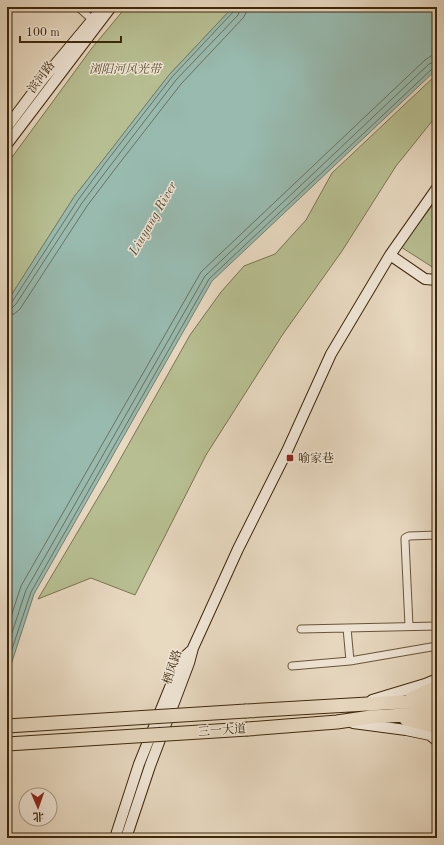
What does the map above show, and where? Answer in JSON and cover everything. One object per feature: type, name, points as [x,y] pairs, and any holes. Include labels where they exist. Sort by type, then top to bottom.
[{"type":"highway","points":[[403,702],[437,687]]},
{"type":"highway","name":"三一大道","points":[[7,726],[437,700]]},
{"type":"highway","name":"三一大道","points":[[7,744],[337,722],[371,717],[436,713]]},
{"type":"highway","points":[[371,717],[407,719],[437,727]]},
{"type":"street","points":[[78,7],[95,22]]},
{"type":"street","name":"滨河路","points":[[7,144],[95,22],[103,7]]},
{"type":"street","name":"滨河路","points":[[7,127],[43,79],[95,22],[111,7]]},
{"type":"street","points":[[193,648],[238,549],[287,451],[331,354],[390,255],[437,188]]},
{"type":"street","points":[[390,255],[425,279],[437,280]]},
{"type":"street","points":[[409,626],[404,540],[409,536],[437,535]]},
{"type":"street","points":[[301,629],[437,626]]},
{"type":"street","points":[[347,628],[350,661]]},
{"type":"street","points":[[292,666],[350,661],[437,646]]},
{"type":"street","name":"栖凤路","points":[[115,838],[140,764],[182,660],[193,648]]},
{"type":"street","name":"栖凤路","points":[[126,838],[150,766],[189,664],[193,648]]},
{"type":"street","points":[[353,706],[426,684],[437,679]]},
{"type":"street","points":[[337,722],[406,730],[430,735],[437,741]]},
{"type":"green space","name":"浏阳河风光带","points":[[126,7],[233,7],[169,75],[74,197],[7,302],[7,164],[92,48]]},
{"type":"green space","points":[[437,74],[437,115],[396,166],[342,251],[283,334],[206,455],[135,595],[91,578],[38,599],[109,479],[190,335],[221,292],[244,266],[275,254],[306,220],[332,173]]},
{"type":"green space","points":[[437,199],[437,270],[401,247]]},
{"type":"water","name":"Liuyang River","points":[[233,7],[437,7],[437,69],[212,281],[34,594],[7,677],[7,302],[74,197],[169,75]]},
{"type":"place","name":"喻家巷","points":[[290,458]]}]
